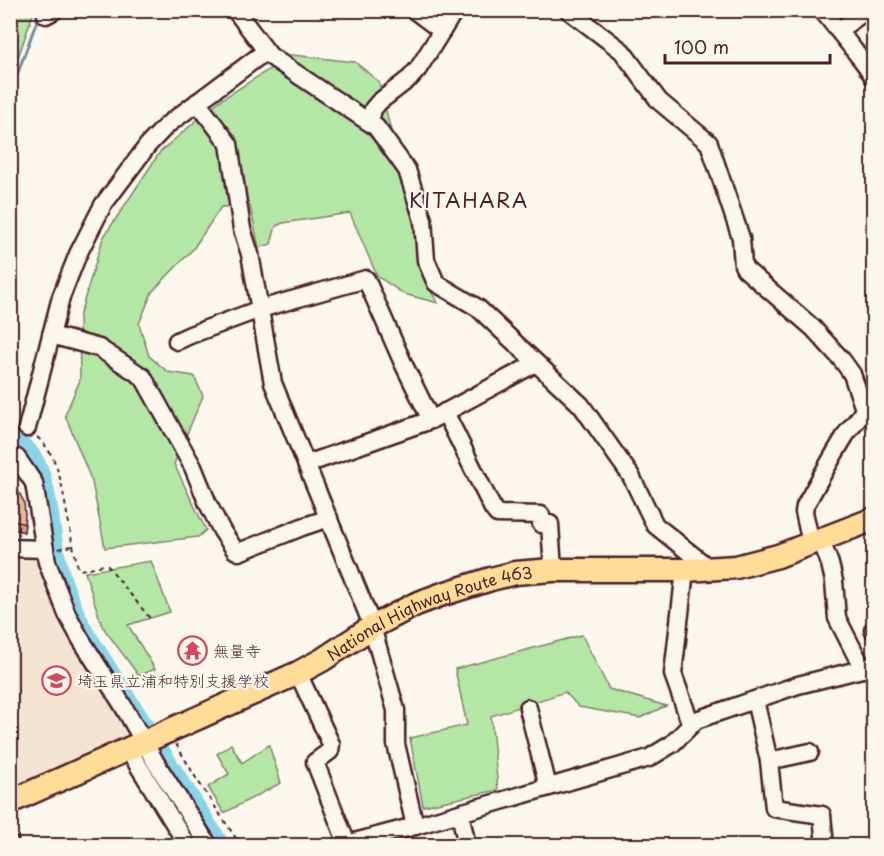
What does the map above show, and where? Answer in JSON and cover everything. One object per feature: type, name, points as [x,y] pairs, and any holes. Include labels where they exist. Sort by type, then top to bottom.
[{"type":"highway","name":"National Highway Route 463","points":[[10,802],[152,741],[298,672],[322,660],[372,627],[416,604],[440,595],[515,573],[553,570],[685,570],[736,567],[778,556],[873,519]]},
{"type":"street","points":[[235,10],[270,56],[376,128],[407,171],[423,220],[426,260],[436,283],[478,308],[581,405],[631,476],[655,525],[710,569]]},
{"type":"street","points":[[414,10],[442,31]]},
{"type":"street","points":[[370,122],[373,109],[379,102],[418,69],[455,10]]},
{"type":"street","points":[[298,672],[331,744],[330,751],[315,762],[347,844],[650,758],[672,744],[696,720],[798,685],[868,668],[837,618],[830,564],[816,541],[804,512],[827,465],[850,428],[859,420],[864,409],[852,374],[813,328],[742,265],[741,238],[709,143],[659,101],[622,51],[568,10]]},
{"type":"street","points":[[822,10],[871,66]]},
{"type":"street","points":[[839,30],[867,10]]},
{"type":"street","points":[[27,428],[61,297],[78,254],[103,205],[148,145],[167,125],[266,51]]},
{"type":"street","points":[[197,102],[229,144],[242,229],[250,254],[273,383],[372,627],[396,710],[396,744],[416,826]]},
{"type":"street","points":[[177,341],[260,309],[366,279],[403,363],[438,416],[493,509],[497,514],[541,515],[541,524],[550,524],[553,570]]},
{"type":"street","points":[[51,335],[99,348],[143,377],[193,467],[222,531],[235,550],[239,552],[302,526],[329,518]]},
{"type":"street","points":[[307,464],[438,416],[536,363]]},
{"type":"street","points":[[10,454],[17,458],[34,483],[47,562],[67,614],[122,704],[152,741],[148,767],[188,846]]},
{"type":"street","points":[[10,548],[45,549]]},
{"type":"street","points":[[685,570],[673,674],[691,724]]},
{"type":"street","points":[[755,700],[769,761],[774,807],[822,815],[825,846]]},
{"type":"street","points":[[528,708],[548,788]]},
{"type":"street","points":[[769,761],[810,752]]},
{"type":"street","points":[[148,767],[209,846]]},
{"type":"street","points":[[460,813],[467,846]]},
{"type":"path","points":[[27,428],[45,445],[55,462],[78,568],[80,570],[108,566],[152,621]]},
{"type":"path","points":[[66,548],[73,545]]},
{"type":"path","points":[[152,741],[196,778],[241,846]]},
{"type":"shaded area","name":"埼玉県立浦和特別支援学校","points":[[10,551],[37,553],[131,735],[11,788]]},
{"type":"green space","points":[[10,11],[34,11],[11,78]]},
{"type":"green space","points":[[292,55],[355,62],[379,82],[413,222],[424,280],[438,303],[404,294],[377,276],[350,213],[283,223],[276,226],[271,244],[259,248],[250,206],[221,207],[193,249],[152,292],[139,324],[149,356],[168,372],[194,376],[203,396],[174,464],[206,530],[198,537],[105,548],[92,482],[65,415],[80,380],[79,317],[103,238],[160,152],[219,101]]},
{"type":"green space","points":[[151,561],[170,612],[128,625],[155,669],[139,676],[102,626],[85,572]]},
{"type":"green space","points":[[582,635],[609,689],[666,706],[640,718],[579,707],[565,692],[491,716],[498,790],[423,806],[410,738],[467,725],[455,669]]},
{"type":"green space","points":[[231,744],[242,763],[269,745],[281,783],[224,813],[208,787],[229,774],[217,754]]},
{"type":"building","points":[[10,480],[13,481],[24,502],[24,524],[10,519]]},
{"type":"waterway","points":[[10,94],[39,15]]},
{"type":"waterway","points":[[10,434],[27,445],[41,465],[49,490],[62,567],[86,628],[225,846]]},
{"type":"place","name":"無量寺","points":[[192,650]]},
{"type":"place","name":"埼玉県立浦和特別支援学校","points":[[56,680]]},
{"type":"district","name":"KITAHARA","points":[[469,200]]}]
